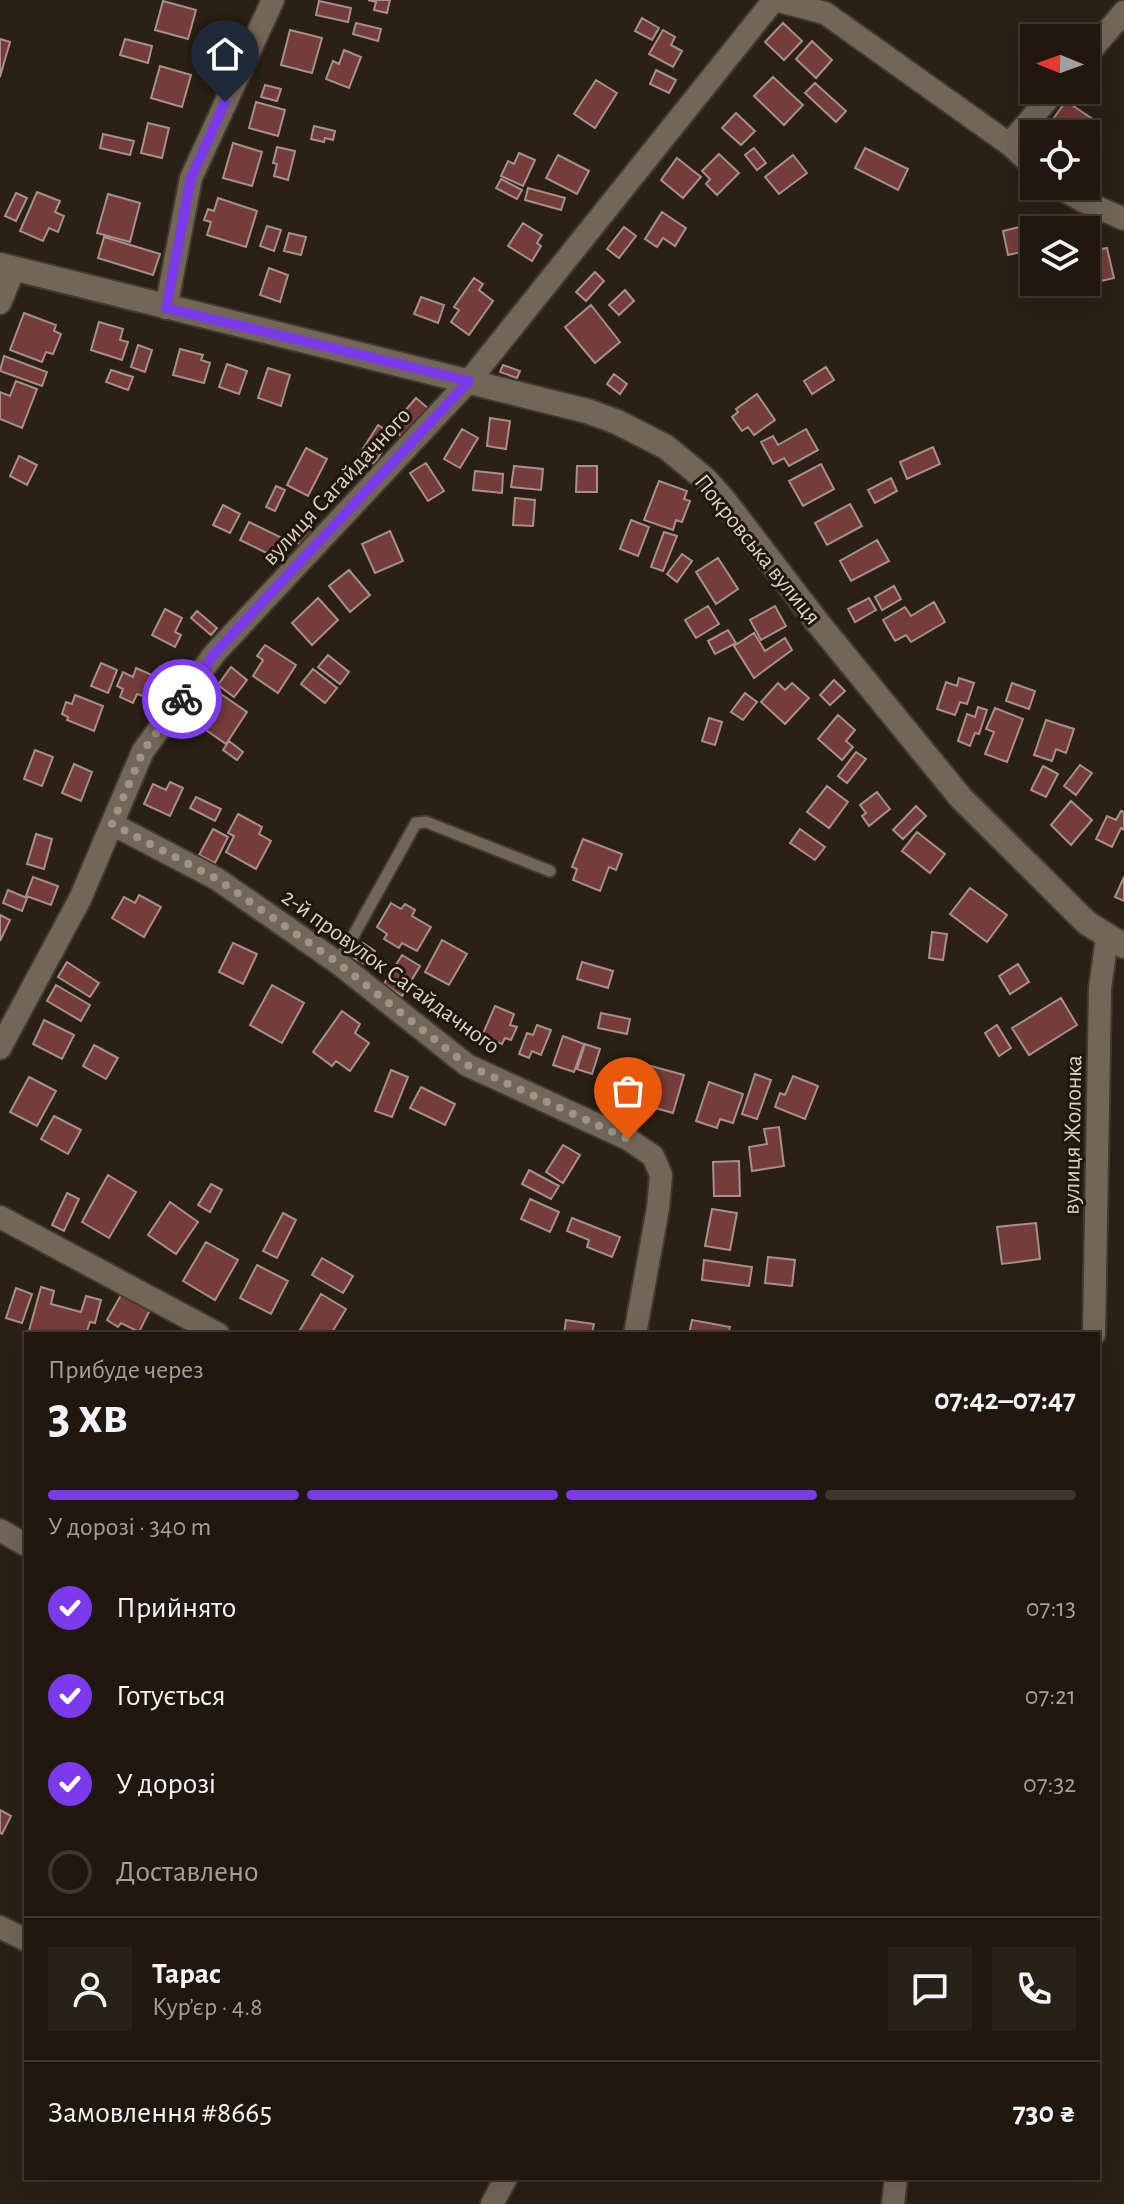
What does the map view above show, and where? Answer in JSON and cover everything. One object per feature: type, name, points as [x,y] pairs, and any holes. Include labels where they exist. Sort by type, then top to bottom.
[{"type":"street","points":[[166,308],[191,178],[273,0]]},
{"type":"street","points":[[774,0],[825,13],[1020,154]]},
{"type":"street","name":"вулиця Сагайдачного","points":[[0,1048],[80,899],[143,751],[215,653],[469,381],[774,0]]},
{"type":"street","points":[[1100,40],[1124,12]]},
{"type":"street","points":[[1009,144],[1044,104]]},
{"type":"street","points":[[1081,200],[1124,219]]},
{"type":"street","points":[[0,303],[7,267]]},
{"type":"street","name":"Покровська вулиця","points":[[7,267],[587,411],[617,422],[666,447],[723,499],[818,623],[961,798],[1087,923],[1116,942]]},
{"type":"street","name":"2-й провулок Сагайдачного","points":[[112,824],[217,879],[338,963],[467,1065],[628,1139],[653,1156],[661,1175],[658,1208],[635,1332]]},
{"type":"street","name":"вулиця Жолонка","points":[[1094,1332],[1100,988],[1116,942]]},
{"type":"street","points":[[0,1217],[214,1332]]},
{"type":"street","points":[[0,1530],[24,1544]]},
{"type":"street","points":[[0,1927],[24,1939]]},
{"type":"street","points":[[492,2204],[505,2180]]},
{"type":"street","points":[[893,2204],[896,2180]]},
{"type":"lane","points":[[338,963],[416,823],[426,822],[550,871]]},
{"type":"building","points":[[368,0],[390,0],[387,13],[374,10],[376,2]]},
{"type":"building","points":[[163,1],[196,10],[188,39],[155,30]]},
{"type":"building","points":[[319,1],[351,8],[348,22],[316,15]]},
{"type":"building","points":[[642,18],[659,28],[652,40],[635,31]]},
{"type":"building","points":[[356,23],[381,29],[378,41],[353,34]]},
{"type":"building","points":[[783,23],[802,41],[784,60],[765,42]]},
{"type":"building","points":[[290,30],[322,38],[312,73],[281,65]]},
{"type":"building","points":[[663,30],[675,37],[671,45],[682,51],[673,67],[649,54]]},
{"type":"building","points":[[0,39],[10,42],[0,77]]},
{"type":"building","points":[[125,39],[152,46],[148,63],[120,55]]},
{"type":"building","points":[[812,41],[832,60],[816,78],[796,59]]},
{"type":"building","points":[[344,50],[361,57],[349,88],[326,79],[333,61],[339,64]]},
{"type":"building","points":[[160,66],[191,75],[182,107],[151,98]]},
{"type":"building","points":[[656,70],[676,80],[669,93],[650,84]]},
{"type":"building","points":[[773,77],[803,105],[784,125],[754,96]]},
{"type":"building","points":[[596,80],[617,93],[595,128],[574,114]]},
{"type":"building","points":[[815,83],[846,111],[836,122],[805,93]]},
{"type":"building","points":[[265,85],[281,89],[277,101],[261,97]]},
{"type":"building","points":[[256,102],[285,110],[278,136],[249,128]]},
{"type":"building","points":[[1064,104],[1070,104],[1094,120],[1052,120]]},
{"type":"building","points":[[736,113],[755,131],[741,145],[722,128]]},
{"type":"building","points":[[148,123],[169,128],[162,158],[141,153]]},
{"type":"building","points":[[314,126],[335,131],[333,140],[325,138],[324,142],[311,139]]},
{"type":"building","points":[[103,134],[134,141],[130,155],[100,148]]},
{"type":"building","points":[[233,143],[262,152],[252,186],[223,178]]},
{"type":"building","points":[[277,147],[295,151],[288,180],[274,176]]},
{"type":"building","points":[[754,148],[766,163],[757,170],[745,155]]},
{"type":"building","points":[[865,148],[908,169],[898,190],[855,168]]},
{"type":"building","points":[[519,153],[535,160],[523,186],[501,176],[508,161],[514,164]]},
{"type":"building","points":[[719,154],[739,173],[717,195],[706,184],[710,179],[702,171]]},
{"type":"building","points":[[558,155],[589,171],[577,194],[546,178]]},
{"type":"building","points":[[793,155],[807,173],[779,194],[765,177]]},
{"type":"building","points":[[677,158],[701,177],[683,198],[661,180]]},
{"type":"building","points":[[501,179],[522,190],[517,199],[496,188]]},
{"type":"building","points":[[528,188],[565,198],[561,210],[525,200]]},
{"type":"building","points":[[37,192],[60,201],[55,212],[64,216],[58,232],[49,228],[43,241],[20,231]]},
{"type":"building","points":[[16,193],[27,198],[16,221],[5,216]]},
{"type":"building","points":[[108,194],[140,203],[130,242],[97,233]]},
{"type":"building","points":[[218,198],[257,211],[246,247],[207,235],[211,222],[204,220],[208,209],[214,211]]},
{"type":"building","points":[[662,212],[686,228],[675,246],[663,238],[657,247],[645,239]]},
{"type":"building","points":[[523,223],[542,235],[537,243],[541,246],[532,261],[508,246]]},
{"type":"building","points":[[267,226],[281,230],[274,251],[260,246]]},
{"type":"building","points":[[624,227],[636,236],[619,258],[607,249]]},
{"type":"building","points":[[1020,227],[1020,252],[1008,255],[1003,231]]},
{"type":"building","points":[[289,233],[306,237],[301,255],[284,251]]},
{"type":"building","points":[[104,237],[160,254],[153,275],[98,258]]},
{"type":"building","points":[[1107,248],[1114,278],[1100,281],[1100,249]]},
{"type":"building","points":[[269,268],[288,275],[280,302],[260,295]]},
{"type":"building","points":[[595,272],[604,281],[586,301],[576,292]]},
{"type":"building","points":[[474,278],[483,284],[479,290],[493,301],[469,335],[451,322],[459,310],[454,307]]},
{"type":"building","points":[[625,290],[634,301],[619,315],[609,305]]},
{"type":"building","points":[[421,297],[444,305],[438,323],[414,314]]},
{"type":"building","points":[[591,305],[620,342],[595,363],[565,327]]},
{"type":"building","points":[[24,313],[56,325],[54,331],[61,334],[53,354],[46,352],[42,362],[10,350]]},
{"type":"building","points":[[99,322],[123,329],[120,340],[128,342],[122,360],[91,350]]},
{"type":"building","points":[[138,345],[152,350],[145,372],[131,367]]},
{"type":"building","points":[[180,349],[203,355],[201,360],[210,363],[204,383],[173,375]]},
{"type":"building","points":[[4,356],[47,372],[42,386],[0,371]]},
{"type":"building","points":[[227,364],[247,371],[239,394],[219,387]]},
{"type":"building","points":[[503,365],[520,371],[517,378],[500,372]]},
{"type":"building","points":[[826,367],[834,380],[812,394],[804,381]]},
{"type":"building","points":[[268,368],[290,375],[281,406],[258,398]]},
{"type":"building","points":[[111,370],[133,377],[128,390],[106,382]]},
{"type":"building","points":[[614,374],[627,384],[620,394],[607,384]]},
{"type":"building","points":[[16,381],[37,389],[22,428],[0,419],[0,392],[10,396]]},
{"type":"building","points":[[757,394],[775,420],[754,435],[748,427],[742,431],[732,417],[738,412],[736,409]]},
{"type":"building","points":[[416,398],[429,409],[403,438],[391,427]]},
{"type":"building","points":[[490,418],[510,421],[506,449],[487,446]]},
{"type":"building","points":[[378,425],[393,434],[374,464],[359,455]]},
{"type":"building","points":[[462,429],[478,438],[460,468],[444,459]]},
{"type":"building","points":[[806,429],[818,450],[789,466],[784,458],[773,464],[761,442],[773,436],[778,445]]},
{"type":"building","points":[[933,447],[940,464],[907,479],[900,462]]},
{"type":"building","points":[[306,448],[327,459],[308,496],[287,485]]},
{"type":"building","points":[[19,456],[37,465],[27,485],[10,476]]},
{"type":"building","points":[[426,463],[444,491],[428,501],[410,473]]},
{"type":"building","points":[[821,464],[834,489],[803,506],[789,481]]},
{"type":"building","points":[[514,466],[543,469],[541,490],[511,487]]},
{"type":"building","points":[[577,466],[597,466],[597,492],[576,492]]},
{"type":"building","points":[[475,471],[503,474],[502,493],[473,490]]},
{"type":"building","points":[[891,478],[897,491],[875,503],[868,490]]},
{"type":"building","points":[[659,481],[687,491],[684,499],[690,501],[682,522],[676,520],[673,530],[644,520]]},
{"type":"building","points":[[276,486],[285,490],[275,511],[266,507]]},
{"type":"building","points":[[515,498],[535,500],[533,526],[513,525]]},
{"type":"building","points":[[850,504],[862,526],[827,545],[815,523]]},
{"type":"building","points":[[223,505],[240,514],[230,533],[213,525]]},
{"type":"building","points":[[631,520],[649,527],[638,556],[620,549]]},
{"type":"building","points":[[249,522],[282,538],[273,556],[240,540]]},
{"type":"building","points":[[296,522],[314,531],[305,547],[288,538]]},
{"type":"building","points":[[390,531],[403,561],[375,573],[362,544]]},
{"type":"building","points":[[664,532],[677,536],[663,571],[651,567]]},
{"type":"building","points":[[877,540],[889,561],[851,581],[840,561]]},
{"type":"building","points":[[682,554],[692,561],[677,582],[667,574]]},
{"type":"building","points":[[718,558],[738,589],[716,604],[696,572]]},
{"type":"building","points":[[349,570],[370,595],[350,612],[329,586]]},
{"type":"building","points":[[894,586],[901,599],[882,610],[875,597]]},
{"type":"building","points":[[318,598],[338,620],[312,645],[292,623]]},
{"type":"building","points":[[869,598],[876,610],[855,622],[848,609]]},
{"type":"building","points":[[934,602],[945,622],[911,642],[906,635],[895,641],[883,620],[905,607],[911,616]]},
{"type":"building","points":[[708,606],[719,624],[696,638],[685,620]]},
{"type":"building","points":[[775,606],[786,626],[761,640],[750,620]]},
{"type":"building","points":[[165,609],[182,618],[175,632],[181,635],[175,647],[152,635]]},
{"type":"building","points":[[197,611],[217,628],[211,635],[191,618]]},
{"type":"building","points":[[728,630],[736,643],[715,654],[708,641]]},
{"type":"building","points":[[754,633],[765,651],[785,638],[792,650],[754,678],[734,646]]},
{"type":"building","points":[[265,645],[296,665],[278,693],[253,676],[263,660],[257,656]]},
{"type":"building","points":[[328,655],[349,672],[340,684],[318,667]]},
{"type":"building","points":[[101,663],[117,670],[108,693],[91,686]]},
{"type":"building","points":[[231,667],[247,680],[234,697],[218,685]]},
{"type":"building","points":[[136,668],[152,675],[143,696],[137,694],[133,703],[120,697],[123,689],[117,686],[123,672],[133,677]]},
{"type":"building","points":[[313,669],[337,688],[325,703],[301,684]]},
{"type":"building","points":[[959,678],[974,683],[967,704],[960,702],[955,715],[937,709],[946,682],[957,686]]},
{"type":"building","points":[[834,680],[845,691],[830,705],[820,695]]},
{"type":"building","points":[[778,683],[785,690],[792,683],[809,698],[785,724],[761,702]]},
{"type":"building","points":[[1012,683],[1035,691],[1029,709],[1006,701]]},
{"type":"building","points":[[218,692],[247,712],[226,744],[196,723],[209,697],[212,700]]},
{"type":"building","points":[[745,693],[757,702],[743,720],[731,712]]},
{"type":"building","points":[[75,695],[103,706],[94,731],[67,720],[68,717],[62,714],[66,702],[72,704]]},
{"type":"building","points":[[978,707],[987,710],[979,734],[975,733],[970,746],[958,741],[967,714],[975,717]]},
{"type":"building","points":[[995,708],[1023,719],[1007,762],[985,754],[994,732],[986,729]]},
{"type":"building","points":[[838,715],[855,730],[846,741],[853,747],[842,760],[818,739]]},
{"type":"building","points":[[709,718],[722,722],[715,745],[702,741]]},
{"type":"building","points":[[1046,720],[1074,729],[1066,753],[1056,749],[1052,761],[1034,755]]},
{"type":"building","points":[[229,741],[243,752],[237,760],[223,750]]},
{"type":"building","points":[[35,750],[53,757],[42,786],[24,779]]},
{"type":"building","points":[[856,752],[866,759],[847,783],[838,776]]},
{"type":"building","points":[[74,764],[92,772],[81,801],[62,793]]},
{"type":"building","points":[[1080,765],[1092,773],[1076,795],[1064,786]]},
{"type":"building","points":[[1043,766],[1058,774],[1046,797],[1031,790]]},
{"type":"building","points":[[170,782],[183,788],[170,816],[144,804],[153,784],[166,790]]},
{"type":"building","points":[[827,786],[848,802],[829,828],[807,812]]},
{"type":"building","points":[[877,792],[890,809],[869,826],[862,816],[866,813],[860,805]]},
{"type":"building","points":[[196,797],[221,809],[215,821],[190,808]]},
{"type":"building","points":[[1071,801],[1092,820],[1071,845],[1051,825]]},
{"type":"building","points":[[916,806],[926,816],[903,839],[893,830]]},
{"type":"building","points":[[1121,811],[1124,812],[1124,830],[1121,828],[1112,847],[1096,839],[1107,816],[1116,820]]},
{"type":"building","points":[[238,814],[262,827],[259,834],[271,841],[256,869],[226,852],[234,836],[228,833]]},
{"type":"building","points":[[213,829],[228,837],[215,863],[199,855]]},
{"type":"building","points":[[800,829],[825,847],[815,860],[790,843]]},
{"type":"building","points":[[917,832],[945,854],[930,873],[902,851]]},
{"type":"building","points":[[36,834],[52,839],[44,869],[27,864]]},
{"type":"building","points":[[583,839],[622,854],[616,870],[609,867],[600,891],[573,880],[577,869],[572,867]]},
{"type":"building","points":[[33,877],[58,886],[51,905],[26,896]]},
{"type":"building","points":[[1124,877],[1124,901],[1115,897]]},
{"type":"building","points":[[970,888],[1007,915],[987,942],[950,914]]},
{"type":"building","points":[[8,890],[27,898],[22,911],[3,903]]},
{"type":"building","points":[[139,895],[161,907],[144,937],[112,918],[124,897],[135,903]]},
{"type":"building","points":[[391,903],[401,909],[405,904],[415,910],[412,916],[431,927],[417,951],[402,943],[399,948],[384,939],[387,934],[377,927]]},
{"type":"building","points":[[0,915],[10,920],[0,941]]},
{"type":"building","points":[[932,932],[947,934],[943,960],[929,958]]},
{"type":"building","points":[[442,940],[467,954],[449,985],[425,972]]},
{"type":"building","points":[[233,943],[257,954],[243,984],[219,972]]},
{"type":"building","points":[[363,943],[375,951],[366,965],[354,958]]},
{"type":"building","points":[[402,955],[420,966],[402,996],[384,984]]},
{"type":"building","points":[[67,962],[99,983],[90,997],[58,977]]},
{"type":"building","points":[[582,962],[613,971],[608,988],[577,979]]},
{"type":"building","points":[[1018,964],[1029,982],[1010,994],[999,976]]},
{"type":"building","points":[[56,985],[90,1005],[81,1021],[47,1001]]},
{"type":"building","points":[[272,985],[304,1003],[282,1043],[250,1025]]},
{"type":"building","points":[[1061,998],[1077,1025],[1029,1055],[1012,1028]]},
{"type":"building","points":[[495,1006],[514,1014],[510,1025],[517,1027],[511,1040],[505,1038],[502,1044],[482,1036]]},
{"type":"building","points":[[342,1011],[360,1024],[355,1033],[369,1043],[350,1071],[336,1061],[332,1066],[313,1052]]},
{"type":"building","points":[[601,1013],[630,1019],[627,1034],[598,1028]]},
{"type":"building","points":[[44,1020],[74,1035],[62,1059],[33,1044]]},
{"type":"building","points":[[537,1025],[551,1030],[541,1055],[532,1051],[529,1058],[519,1054],[527,1033],[533,1035]]},
{"type":"building","points":[[997,1025],[1011,1048],[999,1056],[985,1033]]},
{"type":"building","points":[[563,1036],[584,1044],[574,1072],[553,1065]]},
{"type":"building","points":[[585,1044],[600,1049],[592,1074],[577,1069]]},
{"type":"building","points":[[94,1045],[118,1058],[106,1079],[83,1066]]},
{"type":"building","points":[[640,1063],[684,1075],[673,1113],[630,1101]]},
{"type":"building","points":[[391,1070],[408,1077],[392,1117],[375,1111]]},
{"type":"building","points":[[755,1074],[771,1080],[757,1119],[742,1114]]},
{"type":"building","points":[[793,1076],[818,1086],[805,1119],[775,1107],[780,1093],[785,1095]]},
{"type":"building","points":[[29,1077],[56,1091],[37,1126],[10,1112]]},
{"type":"building","points":[[709,1082],[743,1094],[733,1123],[720,1119],[717,1128],[696,1121]]},
{"type":"building","points":[[421,1087],[455,1104],[445,1125],[410,1108]]},
{"type":"building","points":[[54,1116],[81,1130],[68,1154],[41,1139]]},
{"type":"building","points":[[779,1127],[784,1166],[752,1171],[749,1147],[767,1144],[764,1129]]},
{"type":"building","points":[[563,1145],[580,1155],[563,1183],[546,1172]]},
{"type":"building","points":[[739,1161],[740,1196],[714,1196],[713,1162]]},
{"type":"building","points":[[529,1170],[559,1186],[551,1199],[522,1184]]},
{"type":"building","points":[[108,1175],[136,1192],[109,1238],[82,1222]]},
{"type":"building","points":[[211,1184],[222,1190],[210,1212],[198,1205]]},
{"type":"building","points":[[67,1193],[79,1199],[64,1231],[52,1225]]},
{"type":"building","points":[[530,1199],[559,1212],[550,1232],[521,1219]]},
{"type":"building","points":[[170,1202],[198,1222],[176,1254],[148,1235]]},
{"type":"building","points":[[712,1209],[737,1213],[730,1250],[705,1246]]},
{"type":"building","points":[[283,1213],[296,1220],[277,1258],[263,1251]]},
{"type":"building","points":[[572,1218],[620,1237],[612,1257],[587,1247],[589,1240],[567,1231]]},
{"type":"building","points":[[1036,1223],[1040,1259],[1002,1264],[997,1227]]},
{"type":"building","points":[[206,1242],[238,1260],[215,1300],[183,1281]]},
{"type":"building","points":[[768,1257],[795,1260],[792,1286],[765,1283]]},
{"type":"building","points":[[322,1258],[353,1276],[343,1293],[312,1275]]},
{"type":"building","points":[[704,1260],[752,1267],[749,1286],[702,1280]]},
{"type":"building","points":[[257,1265],[288,1281],[271,1314],[240,1298]]},
{"type":"building","points":[[41,1287],[54,1291],[51,1304],[81,1312],[86,1296],[101,1300],[95,1323],[90,1322],[87,1332],[29,1331]]},
{"type":"building","points":[[16,1288],[32,1294],[22,1323],[6,1318]]},
{"type":"building","points":[[321,1294],[346,1309],[332,1332],[300,1330]]},
{"type":"building","points":[[121,1295],[150,1310],[139,1332],[121,1323],[118,1327],[107,1320]]},
{"type":"building","points":[[566,1320],[594,1324],[592,1332],[564,1332]]},
{"type":"building","points":[[692,1320],[730,1327],[729,1332],[689,1332]]},
{"type":"building","points":[[0,1810],[11,1816],[2,1834],[0,1833]]},
{"type":"way so far","points":[[182,699],[143,751],[112,824],[217,879],[338,963],[467,1065],[628,1139]]},
{"type":"route","points":[[182,699],[215,653],[469,381],[166,308],[191,178],[225,102]]}]
